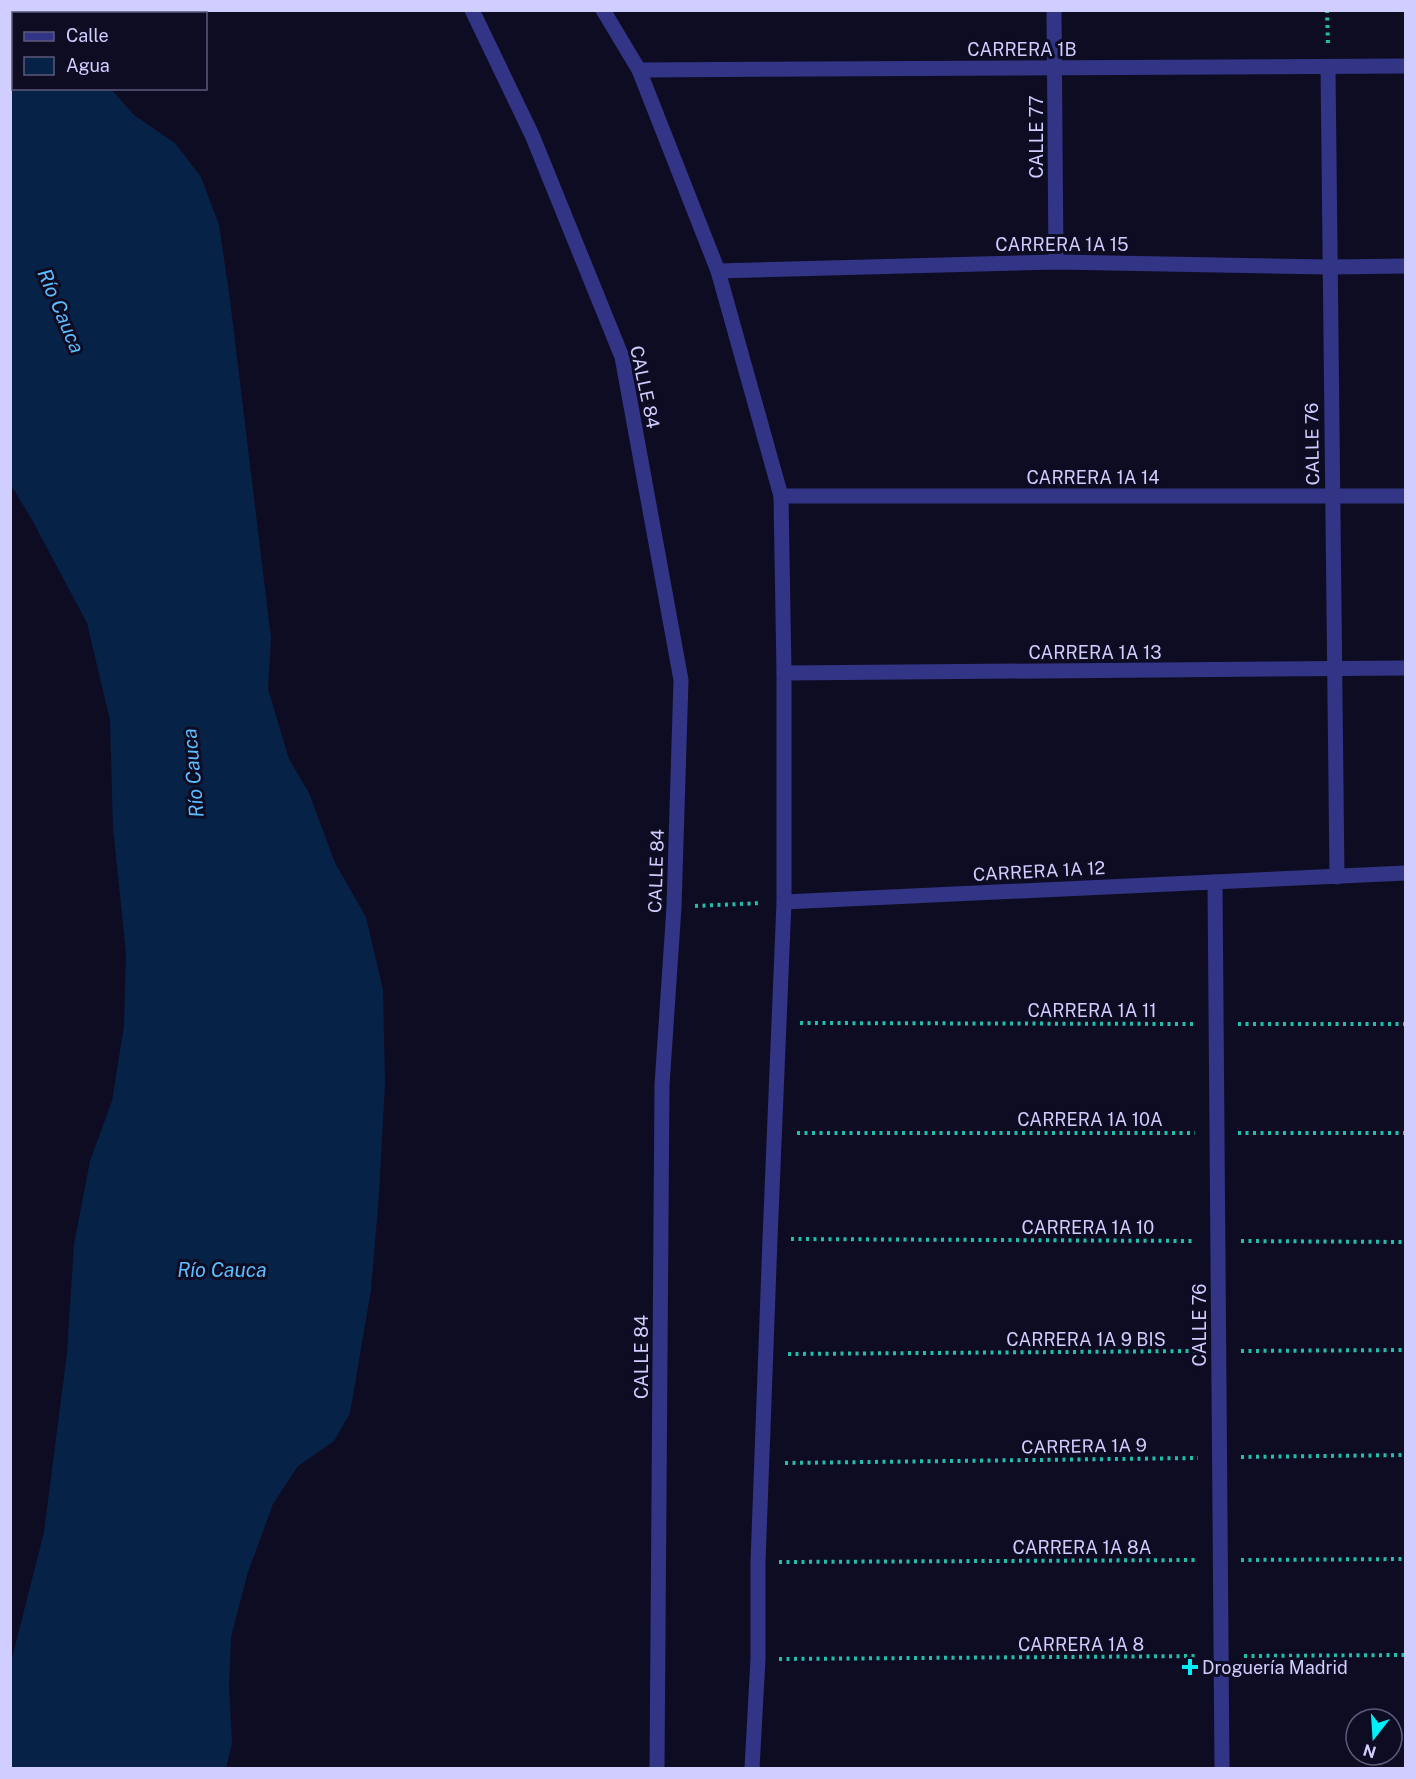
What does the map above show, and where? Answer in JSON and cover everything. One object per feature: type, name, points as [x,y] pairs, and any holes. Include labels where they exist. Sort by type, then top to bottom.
[{"type":"street","name":"CALLE 84","points":[[472,10],[532,135],[622,357],[681,680],[674,907],[662,1085],[657,1768]]},
{"type":"street","points":[[603,10],[639,70],[718,272],[781,496],[784,902],[758,1562],[758,1659],[752,1768]]},
{"type":"street","name":"CALLE 77","points":[[1054,10],[1056,262]]},
{"type":"street","name":"CARRERA 1B","points":[[639,70],[1406,66]]},
{"type":"street","name":"CALLE 76","points":[[1328,67],[1337,877]]},
{"type":"street","name":"CARRERA 1A 15","points":[[718,272],[1056,262],[1330,267],[1406,266]]},
{"type":"street","name":"CARRERA 1A 14","points":[[781,496],[1406,496]]},
{"type":"street","name":"CARRERA 1A 13","points":[[784,673],[1406,668]]},
{"type":"street","name":"CARRERA 1A 12","points":[[784,902],[1406,873]]},
{"type":"street","name":"CALLE 76","points":[[1215,882],[1222,1768]]},
{"type":"path","points":[[1327,10],[1328,67]]},
{"type":"path","points":[[674,907],[784,902]]},
{"type":"path","name":"CARRERA 1A 11","points":[[779,1023],[1406,1024]]},
{"type":"path","name":"CARRERA 1A 10A","points":[[775,1134],[1406,1133]]},
{"type":"path","name":"CARRERA 1A 10","points":[[770,1239],[1406,1242]]},
{"type":"path","name":"CARRERA 1A 9 BIS","points":[[766,1354],[1406,1350]]},
{"type":"path","name":"CARRERA 1A 9","points":[[762,1464],[1406,1455]]},
{"type":"path","name":"CARRERA 1A 8A","points":[[758,1562],[1406,1559]]},
{"type":"path","name":"CARRERA 1A 8","points":[[758,1659],[1406,1655]]},
{"type":"water","name":"Río Cauca","points":[[11,10],[73,10],[74,12],[12,12],[12,90],[112,90],[134,115],[175,143],[201,177],[219,225],[230,300],[271,638],[268,689],[289,759],[309,793],[335,863],[366,917],[383,990],[385,1084],[379,1194],[371,1290],[350,1413],[334,1441],[298,1466],[273,1504],[248,1572],[231,1637],[229,1687],[232,1743],[226,1768],[11,1768],[11,1662],[44,1532],[67,1353],[74,1244],[90,1161],[112,1101],[124,1026],[126,953],[113,828],[110,720],[87,623],[11,485]]},
{"type":"place","name":"Droguería Madrid","points":[[1190,1667]]}]
